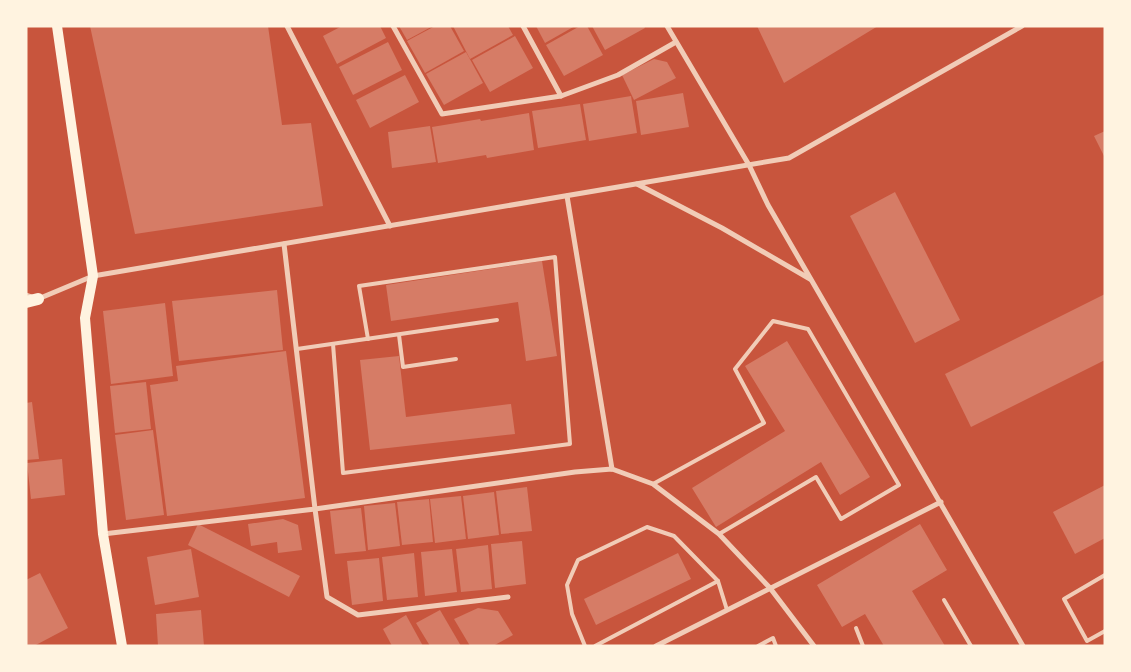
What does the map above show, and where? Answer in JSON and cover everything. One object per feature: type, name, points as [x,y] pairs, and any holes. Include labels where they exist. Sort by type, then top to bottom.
[{"type":"main road","points":[[57,26],[94,276],[85,318],[103,534],[122,646]]},
{"type":"street","points":[[287,26],[390,226]]},
{"type":"street","points":[[393,26],[442,114],[561,96],[618,75],[676,42]]},
{"type":"street","points":[[523,26],[561,96]]},
{"type":"street","points":[[667,26],[749,165],[768,205],[1023,646]]},
{"type":"street","points":[[30,298],[94,276],[788,158],[1022,26]]},
{"type":"street","points":[[637,184],[722,228],[811,279]]},
{"type":"street","points":[[566,196],[612,469]]},
{"type":"street","points":[[284,244],[327,596],[358,615],[508,597]]},
{"type":"street","points":[[103,534],[315,509],[576,472],[612,469],[653,484],[719,534],[770,588],[814,646]]},
{"type":"street","points":[[656,646],[941,502]]},
{"type":"lane","points":[[333,344],[343,474],[570,444],[555,257],[359,286],[368,339]]},
{"type":"lane","points":[[297,349],[497,320]]},
{"type":"lane","points":[[653,484],[764,423],[735,369],[773,321],[808,329],[899,485],[841,519],[816,477],[719,534]]},
{"type":"lane","points":[[399,334],[403,367],[456,359]]},
{"type":"lane","points":[[585,646],[572,614],[567,585],[578,560],[648,527],[674,536],[718,581],[727,610]]},
{"type":"lane","points":[[1105,575],[1064,599],[1087,641],[1105,630]]},
{"type":"lane","points":[[595,646],[718,581]]},
{"type":"lane","points":[[944,600],[971,646]]},
{"type":"lane","points":[[856,628],[863,646]]},
{"type":"lane","points":[[758,646],[773,638],[776,646]]},
{"type":"building","points":[[90,26],[268,26],[282,125],[311,123],[323,206],[135,234]]},
{"type":"building","points":[[342,26],[380,26],[386,38],[337,64],[323,36]]},
{"type":"building","points":[[399,26],[433,26],[407,40]]},
{"type":"building","points":[[435,26],[450,26],[464,51],[425,73],[407,41]]},
{"type":"building","points":[[453,26],[508,26],[513,35],[470,59]]},
{"type":"building","points":[[536,26],[575,26],[545,43]]},
{"type":"building","points":[[580,26],[587,26],[603,55],[564,76],[546,45]]},
{"type":"building","points":[[592,26],[644,26],[645,28],[605,50]]},
{"type":"building","points":[[757,26],[878,26],[784,83]]},
{"type":"building","points":[[515,36],[533,68],[490,92],[472,60]]},
{"type":"building","points":[[388,42],[402,70],[353,95],[339,67]]},
{"type":"building","points":[[466,52],[483,83],[444,105],[426,74]]},
{"type":"building","points":[[654,59],[667,62],[676,78],[634,100],[622,75]]},
{"type":"building","points":[[405,75],[419,102],[370,128],[356,100]]},
{"type":"building","points":[[683,93],[689,127],[641,135],[636,101]]},
{"type":"building","points":[[631,96],[637,133],[589,141],[583,104]]},
{"type":"building","points":[[580,104],[586,140],[538,148],[532,111]]},
{"type":"building","points":[[529,113],[534,150],[487,158],[486,155],[438,163],[432,127]]},
{"type":"building","points":[[430,126],[436,162],[392,168],[388,132]]},
{"type":"building","points":[[1105,131],[1105,158],[1094,136]]},
{"type":"building","points":[[895,192],[960,320],[915,343],[850,216]]},
{"type":"building","points":[[542,261],[557,356],[526,361],[518,302],[391,321],[386,285]]},
{"type":"building","points":[[277,290],[283,350],[179,361],[172,301]]},
{"type":"building","points":[[1105,294],[1105,360],[971,427],[945,374]]},
{"type":"building","points":[[165,303],[173,376],[111,384],[103,311]]},
{"type":"building","points":[[787,341],[870,477],[840,495],[821,462],[716,527],[692,488],[785,431],[745,366]]},
{"type":"building","points":[[286,351],[305,498],[167,516],[150,385],[178,381],[176,366]]},
{"type":"building","points":[[399,356],[406,417],[511,404],[515,434],[370,450],[360,360]]},
{"type":"building","points":[[146,382],[151,429],[115,433],[110,386]]},
{"type":"building","points":[[32,402],[39,459],[26,460],[26,403]]},
{"type":"building","points":[[153,430],[164,515],[126,520],[115,435]]},
{"type":"building","points":[[62,459],[65,495],[31,499],[27,463]]},
{"type":"building","points":[[1105,485],[1105,538],[1075,554],[1053,512]]},
{"type":"building","points":[[527,487],[532,531],[501,534],[496,491]]},
{"type":"building","points":[[494,492],[499,535],[468,539],[463,496]]},
{"type":"building","points":[[461,496],[466,539],[435,543],[430,499]]},
{"type":"building","points":[[429,499],[433,542],[402,545],[397,502]]},
{"type":"building","points":[[395,503],[400,546],[368,550],[364,506]]},
{"type":"building","points":[[361,508],[366,551],[335,554],[330,511]]},
{"type":"building","points":[[283,519],[298,525],[302,550],[278,553],[277,542],[251,546],[248,524]]},
{"type":"building","points":[[198,524],[300,576],[289,597],[188,545]]},
{"type":"building","points":[[920,524],[947,570],[912,591],[945,646],[884,646],[865,614],[842,627],[817,585]]},
{"type":"building","points":[[522,541],[526,584],[495,588],[491,544]]},
{"type":"building","points":[[488,545],[492,589],[461,592],[456,549]]},
{"type":"building","points":[[191,549],[199,597],[155,605],[147,557]]},
{"type":"building","points":[[452,549],[457,592],[425,596],[421,552]]},
{"type":"building","points":[[414,553],[418,597],[387,600],[382,557]]},
{"type":"building","points":[[678,553],[691,579],[596,625],[584,599]]},
{"type":"building","points":[[379,558],[383,601],[352,605],[347,561]]},
{"type":"building","points":[[40,573],[68,628],[34,646],[26,646],[26,580]]},
{"type":"building","points":[[478,608],[498,611],[513,635],[493,646],[470,646],[454,619]]},
{"type":"building","points":[[201,610],[204,646],[158,646],[156,614]]},
{"type":"building","points":[[440,610],[461,646],[430,646],[416,623]]},
{"type":"building","points":[[406,615],[423,646],[392,646],[383,629]]}]
